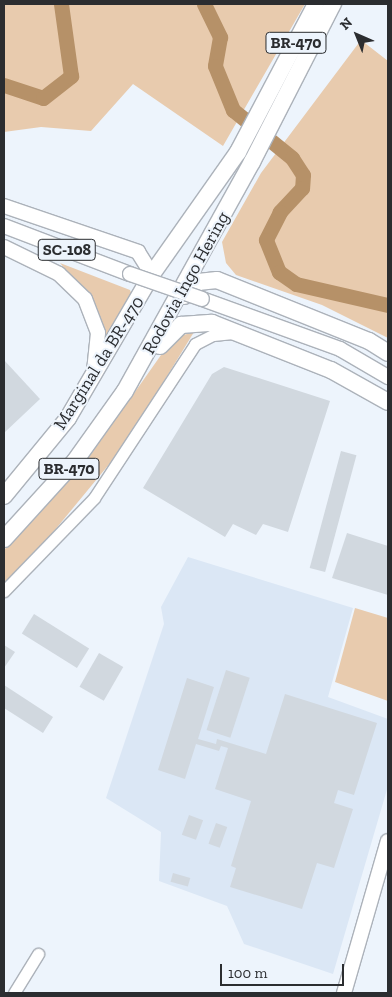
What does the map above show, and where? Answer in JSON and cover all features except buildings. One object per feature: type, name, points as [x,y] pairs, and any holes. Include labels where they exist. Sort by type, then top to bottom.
[{"type":"highway","name":"Marginal da BR-470","points":[[4,496],[49,443],[93,377],[152,274],[238,152],[316,4]]},
{"type":"highway","name":"Rodovia Ingo Hering","points":[[4,539],[69,468],[124,391],[252,162],[333,4]]},
{"type":"highway","points":[[172,308],[198,282],[217,280],[369,341],[388,353]]},
{"type":"highway","points":[[124,391],[181,326],[212,323],[331,370],[388,402]]},
{"type":"main road","points":[[4,206],[138,252],[152,274]]},
{"type":"main road","name":"SC-108","points":[[4,226],[130,274],[340,349],[388,377]]},
{"type":"main road","points":[[4,248],[59,274],[85,299],[98,333],[93,377]]},
{"type":"main road","points":[[344,993],[388,841]]},
{"type":"street","points":[[4,591],[94,498],[195,344],[213,335],[238,333]]},
{"type":"street","points":[[14,993],[38,954]]},
{"type":"shaded area","points":[[4,4],[305,4],[223,146],[133,84],[91,131],[41,127],[4,132]]},
{"type":"shaded area","points":[[361,40],[388,61],[388,338],[322,305],[236,275],[226,263],[222,242],[261,173]]},
{"type":"shaded area","points":[[60,263],[130,290],[133,298],[103,353],[94,302]]},
{"type":"shaded area","points":[[194,332],[125,445],[40,548],[4,583],[4,550],[82,467],[173,338]]},
{"type":"shaded area","points":[[188,557],[353,608],[328,697],[388,719],[388,786],[333,974],[244,944],[227,906],[159,881],[161,832],[106,798],[164,624],[161,607]]},
{"type":"shaded area","points":[[355,608],[388,618],[388,701],[335,682]]},
{"type":"waterway","points":[[4,85],[43,98],[71,76],[61,4]]},
{"type":"waterway","points":[[204,4],[220,37],[215,66],[233,110],[292,158],[303,175],[302,188],[280,212],[266,240],[279,272],[296,284],[388,305]]}]
